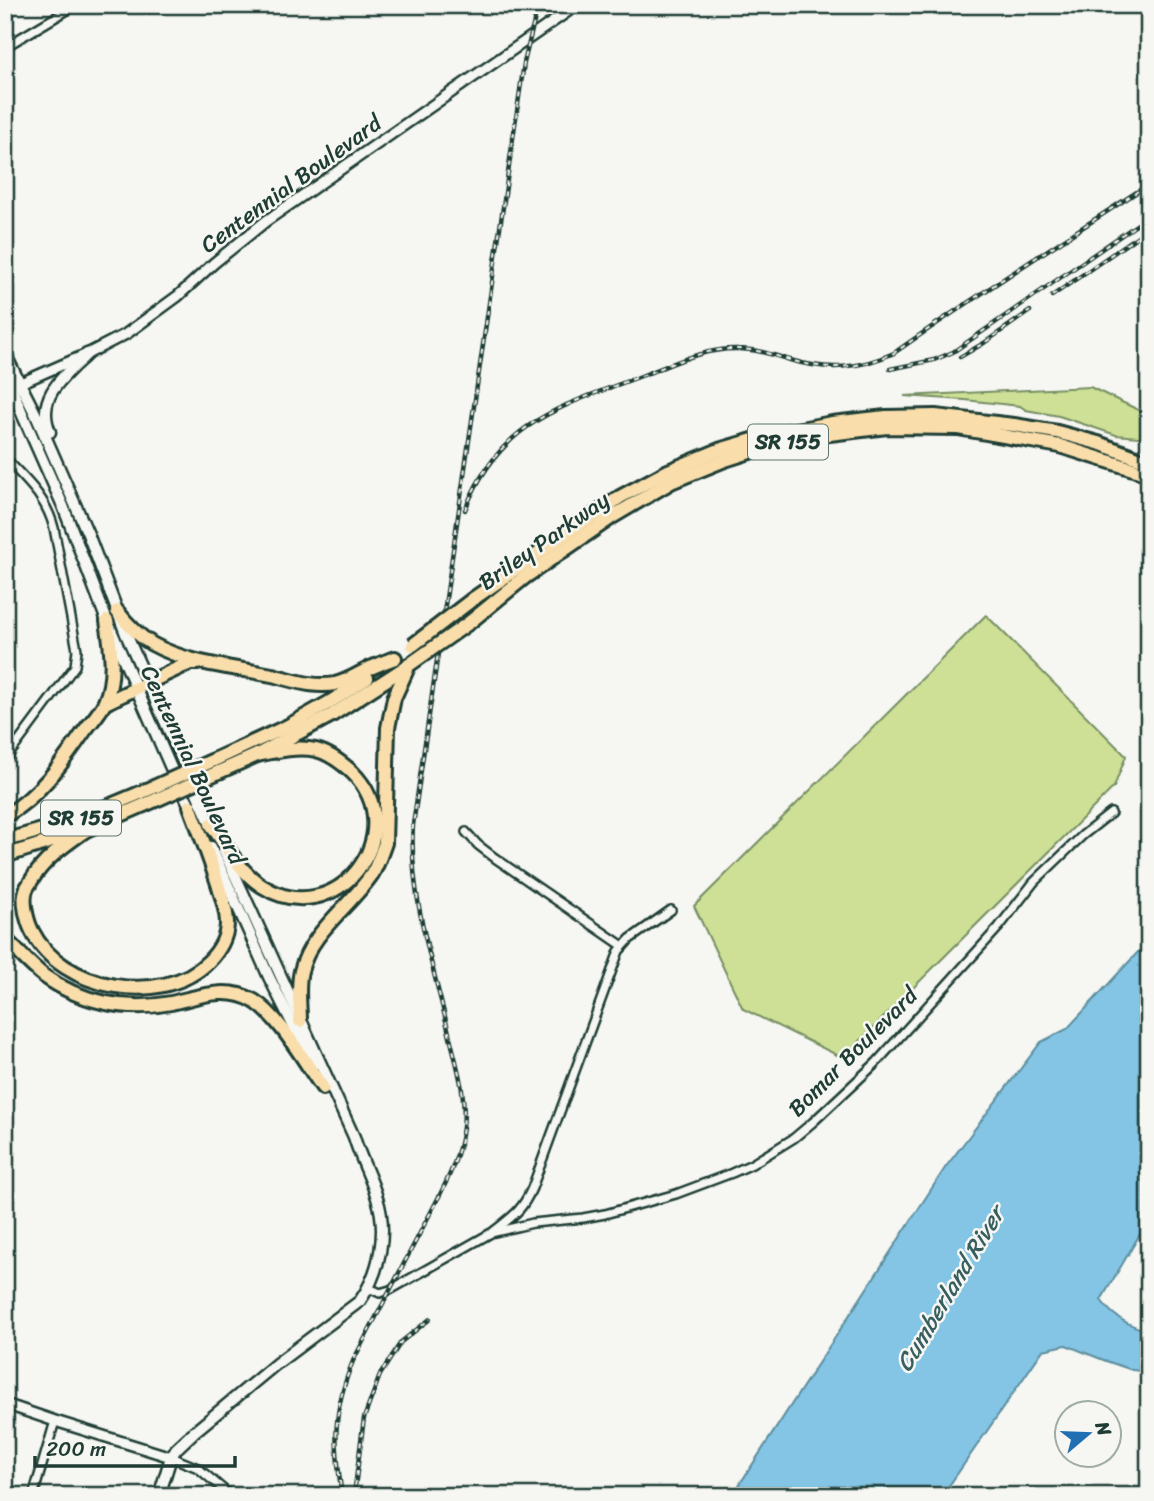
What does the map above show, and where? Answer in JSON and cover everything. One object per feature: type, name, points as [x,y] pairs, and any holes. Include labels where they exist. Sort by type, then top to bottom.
[{"type":"highway","name":"Briley Parkway","points":[[5,856],[86,831],[156,793],[219,765],[288,726],[330,702],[395,658],[473,599],[620,497],[668,471],[719,450],[770,435],[832,423],[886,417],[935,416],[1058,432],[1108,446],[1149,462]]},
{"type":"highway","name":"Briley Parkway","points":[[219,765],[257,755],[332,715],[470,622],[525,577],[612,517],[671,482],[775,444],[887,427],[958,428],[1060,446],[1149,475]]},
{"type":"highway","points":[[117,611],[127,625],[154,645],[205,663],[303,683],[335,684],[395,658]]},
{"type":"highway","points":[[5,816],[21,807],[59,768],[104,703],[110,679],[111,652],[107,621]]},
{"type":"highway","points":[[104,703],[191,663],[205,663]]},
{"type":"highway","points":[[300,1021],[300,972],[307,955],[315,940],[359,890],[380,860],[385,843],[388,728],[394,698],[409,665]]},
{"type":"highway","points":[[211,824],[246,873],[278,894],[302,898],[318,897],[348,881],[361,868],[374,837],[374,821],[372,804],[357,777],[334,758],[316,750],[299,749],[257,755]]},
{"type":"highway","name":"Briley Parkway","points":[[5,841],[156,793]]},
{"type":"highway","points":[[86,831],[53,854],[26,890],[26,915],[38,942],[69,969],[88,979],[127,988],[169,983],[192,974],[210,960],[224,939],[227,923],[224,903],[190,806]]},
{"type":"highway","points":[[5,939],[43,975],[91,1000],[119,1005],[150,1006],[215,993],[234,994],[253,1001],[282,1027],[323,1088]]},
{"type":"main road","name":"Centennial Boulevard","points":[[5,354],[21,383],[88,534],[172,768],[292,1026],[346,1134],[358,1151]]},
{"type":"main road","points":[[87,355],[54,387],[48,402],[46,421],[79,498],[88,534]]},
{"type":"main road","name":"Centennial Boulevard","points":[[5,372],[8,388],[63,506],[107,621],[211,824],[354,1137],[381,1211],[383,1230],[379,1256],[369,1287],[353,1307],[242,1392],[176,1449],[159,1496]]},
{"type":"street","points":[[5,47],[76,5]]},
{"type":"street","name":"Centennial Boulevard","points":[[8,388],[87,355],[126,334],[178,296],[266,221],[578,5]]},
{"type":"street","points":[[5,458],[39,493],[49,510],[77,650],[75,666],[5,760]]},
{"type":"street","name":"Bomar Boulevard","points":[[369,1287],[380,1293],[390,1290],[491,1233],[533,1223],[605,1214],[676,1194],[752,1164],[794,1138],[876,1063],[999,927],[1034,881],[1111,813]]},
{"type":"street","points":[[466,832],[495,858],[623,946]]},
{"type":"street","points":[[491,1233],[518,1212],[526,1202],[615,961],[623,946],[671,910]]},
{"type":"street","points":[[5,1404],[171,1457],[198,1468],[231,1496]]},
{"type":"street","points":[[33,1496],[55,1421]]},
{"type":"green space","points":[[1090,387],[1149,415],[1149,438],[1116,435],[1020,406],[904,396]]},
{"type":"green space","points":[[986,615],[1126,756],[1114,787],[843,1058],[743,1009],[694,906]]},
{"type":"water","name":"Cumberland River","points":[[1149,940],[1149,1219],[1101,1300],[1122,1320],[1149,1331],[1149,1372],[1132,1370],[1066,1345],[1043,1350],[942,1496],[732,1496],[945,1168],[1041,1042],[1067,1029]]},
{"type":"railway","points":[[342,1496],[336,1443],[338,1412],[346,1379],[447,1180],[461,1141],[463,1127],[460,1079],[418,903],[413,825],[524,63],[538,5]]},
{"type":"railway","points":[[465,510],[479,480],[496,456],[536,421],[559,409],[677,362],[725,349],[751,350],[804,364],[830,367],[856,365],[881,358],[894,353],[1149,184]]},
{"type":"railway","points":[[890,369],[934,360],[953,352],[1142,221]]},
{"type":"railway","points":[[1052,296],[1148,229]]},
{"type":"railway","points":[[960,357],[1030,311]]},
{"type":"railway","points":[[356,1496],[364,1418],[380,1375],[401,1342],[430,1319]]}]
